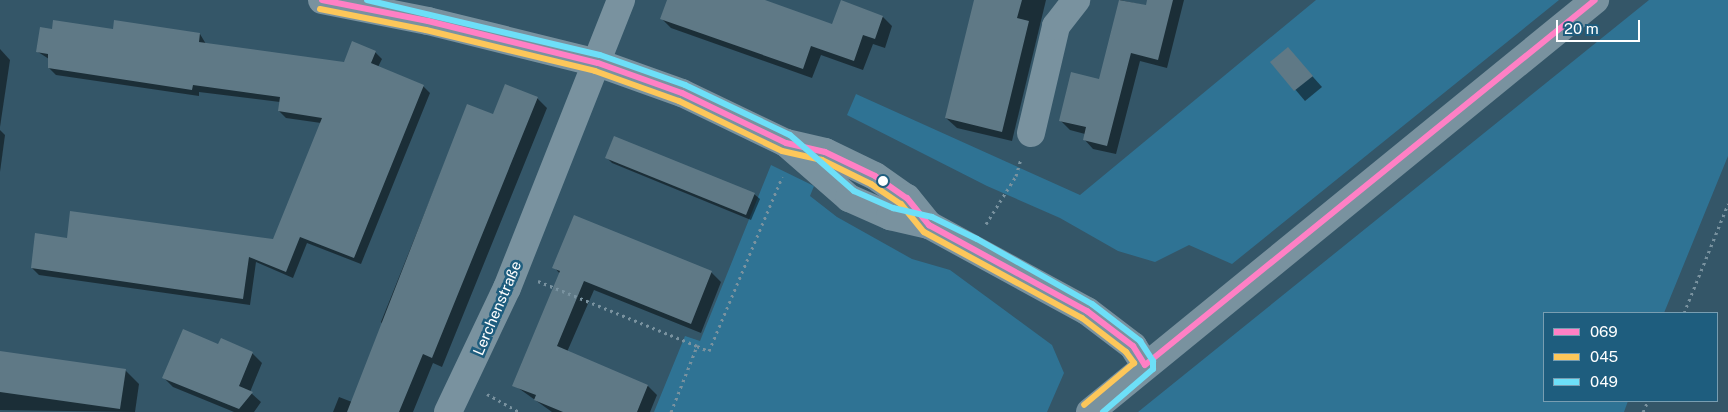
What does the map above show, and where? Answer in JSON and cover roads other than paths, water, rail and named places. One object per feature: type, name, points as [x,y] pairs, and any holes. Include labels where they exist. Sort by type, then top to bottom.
[{"type":"street","points":[[322,0],[428,21],[598,63],[682,93],[790,147],[849,198],[890,216],[929,225],[972,246],[1024,278],[1087,311],[1132,346],[1146,365]]},
{"type":"street","name":"Lerchenstraße","points":[[448,412],[465,382],[514,272],[598,63],[621,0]]},
{"type":"street","points":[[1030,133],[1056,26],[1076,0]]},
{"type":"street","points":[[1090,412],[1595,0]]}]
